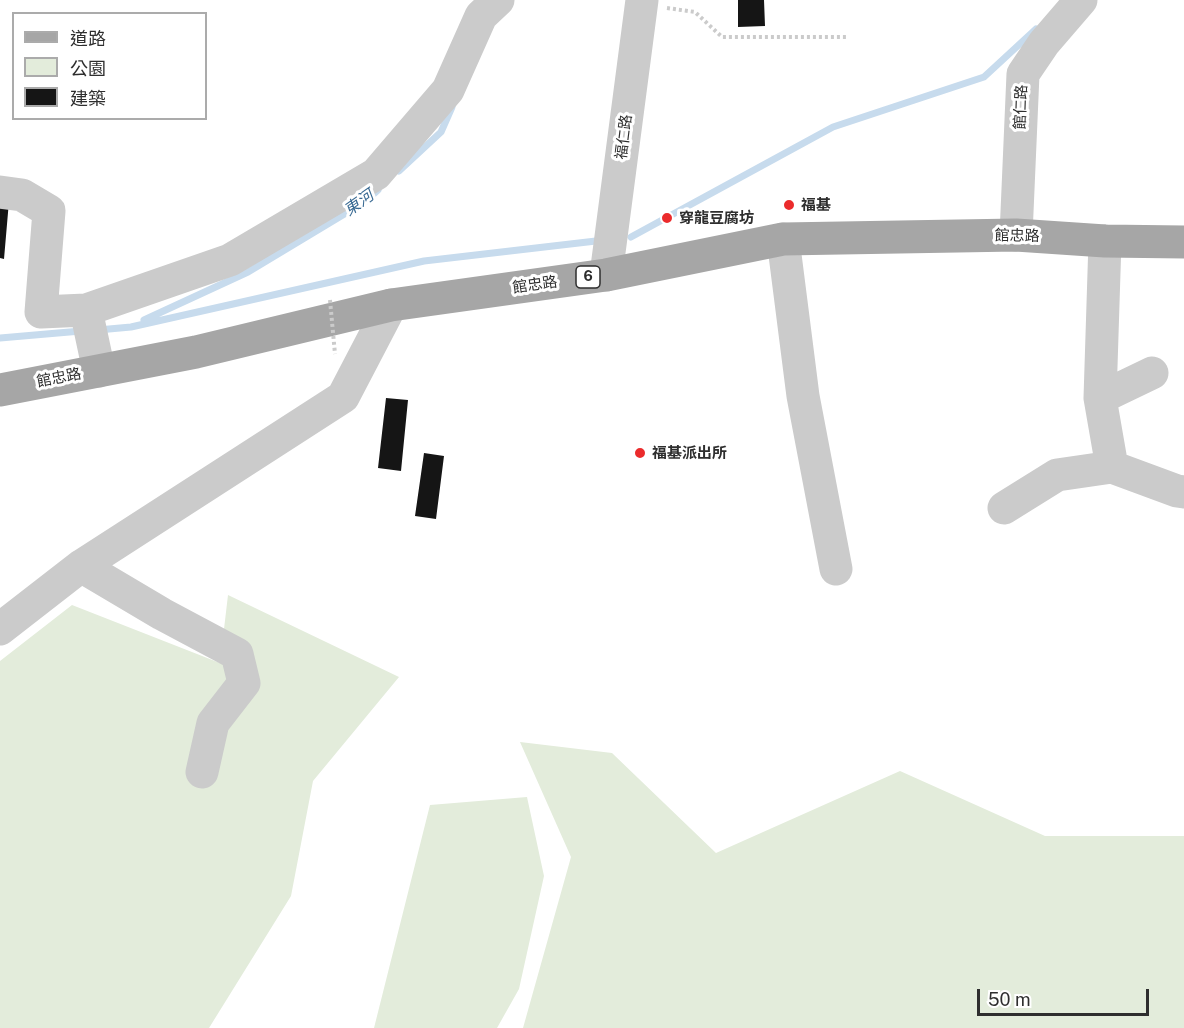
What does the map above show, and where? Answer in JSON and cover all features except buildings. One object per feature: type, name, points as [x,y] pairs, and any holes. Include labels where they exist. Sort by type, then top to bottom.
[{"type":"main road","name":"館忠路","points":[[0,390],[196,352],[391,305],[606,274],[783,238],[1016,235],[1105,241],[1184,242]]},
{"type":"street","points":[[0,192],[22,195],[49,211],[41,312],[86,310],[230,260],[376,174],[448,90],[481,16],[498,0]]},
{"type":"street","name":"館仁路","points":[[1016,235],[1023,74],[1044,43],[1081,0]]},
{"type":"street","name":"福仁路","points":[[606,274],[642,2]]},
{"type":"street","points":[[783,238],[803,396],[836,569]]},
{"type":"street","points":[[1105,241],[1100,398],[1112,467]]},
{"type":"street","points":[[0,629],[81,566],[343,397],[391,305]]},
{"type":"street","points":[[86,310],[99,371]]},
{"type":"street","points":[[1100,398],[1152,373]]},
{"type":"street","points":[[1004,508],[1057,474],[1112,467],[1184,492]]},
{"type":"street","points":[[81,566],[162,614],[237,654],[244,683],[213,723],[202,772]]},
{"type":"path","points":[[642,2],[695,12],[722,37],[846,37]]},
{"type":"path","points":[[330,300],[335,354]]},
{"type":"green space","points":[[228,595],[399,677],[313,781],[291,896],[209,1028],[0,1028],[0,661],[72,605],[220,663]]},
{"type":"green space","points":[[520,742],[612,753],[716,853],[900,771],[1045,836],[1184,836],[1184,1028],[523,1028],[571,857]]},
{"type":"green space","points":[[527,797],[544,876],[519,989],[497,1028],[374,1028],[430,805]]},
{"type":"waterway","points":[[631,237],[833,127],[984,77],[1036,29]]},
{"type":"waterway","name":"東河","points":[[399,171],[441,132],[452,107]]},
{"type":"waterway","name":"東河","points":[[144,320],[248,272],[366,201],[378,190]]},
{"type":"waterway","points":[[98,330],[131,327],[424,261],[596,241]]},
{"type":"waterway","points":[[0,338],[81,331]]},
{"type":"place","name":"福基","points":[[789,205]]},
{"type":"place","name":"穿龍豆腐坊","points":[[667,218]]},
{"type":"place","name":"福基派出所","points":[[640,453]]}]
